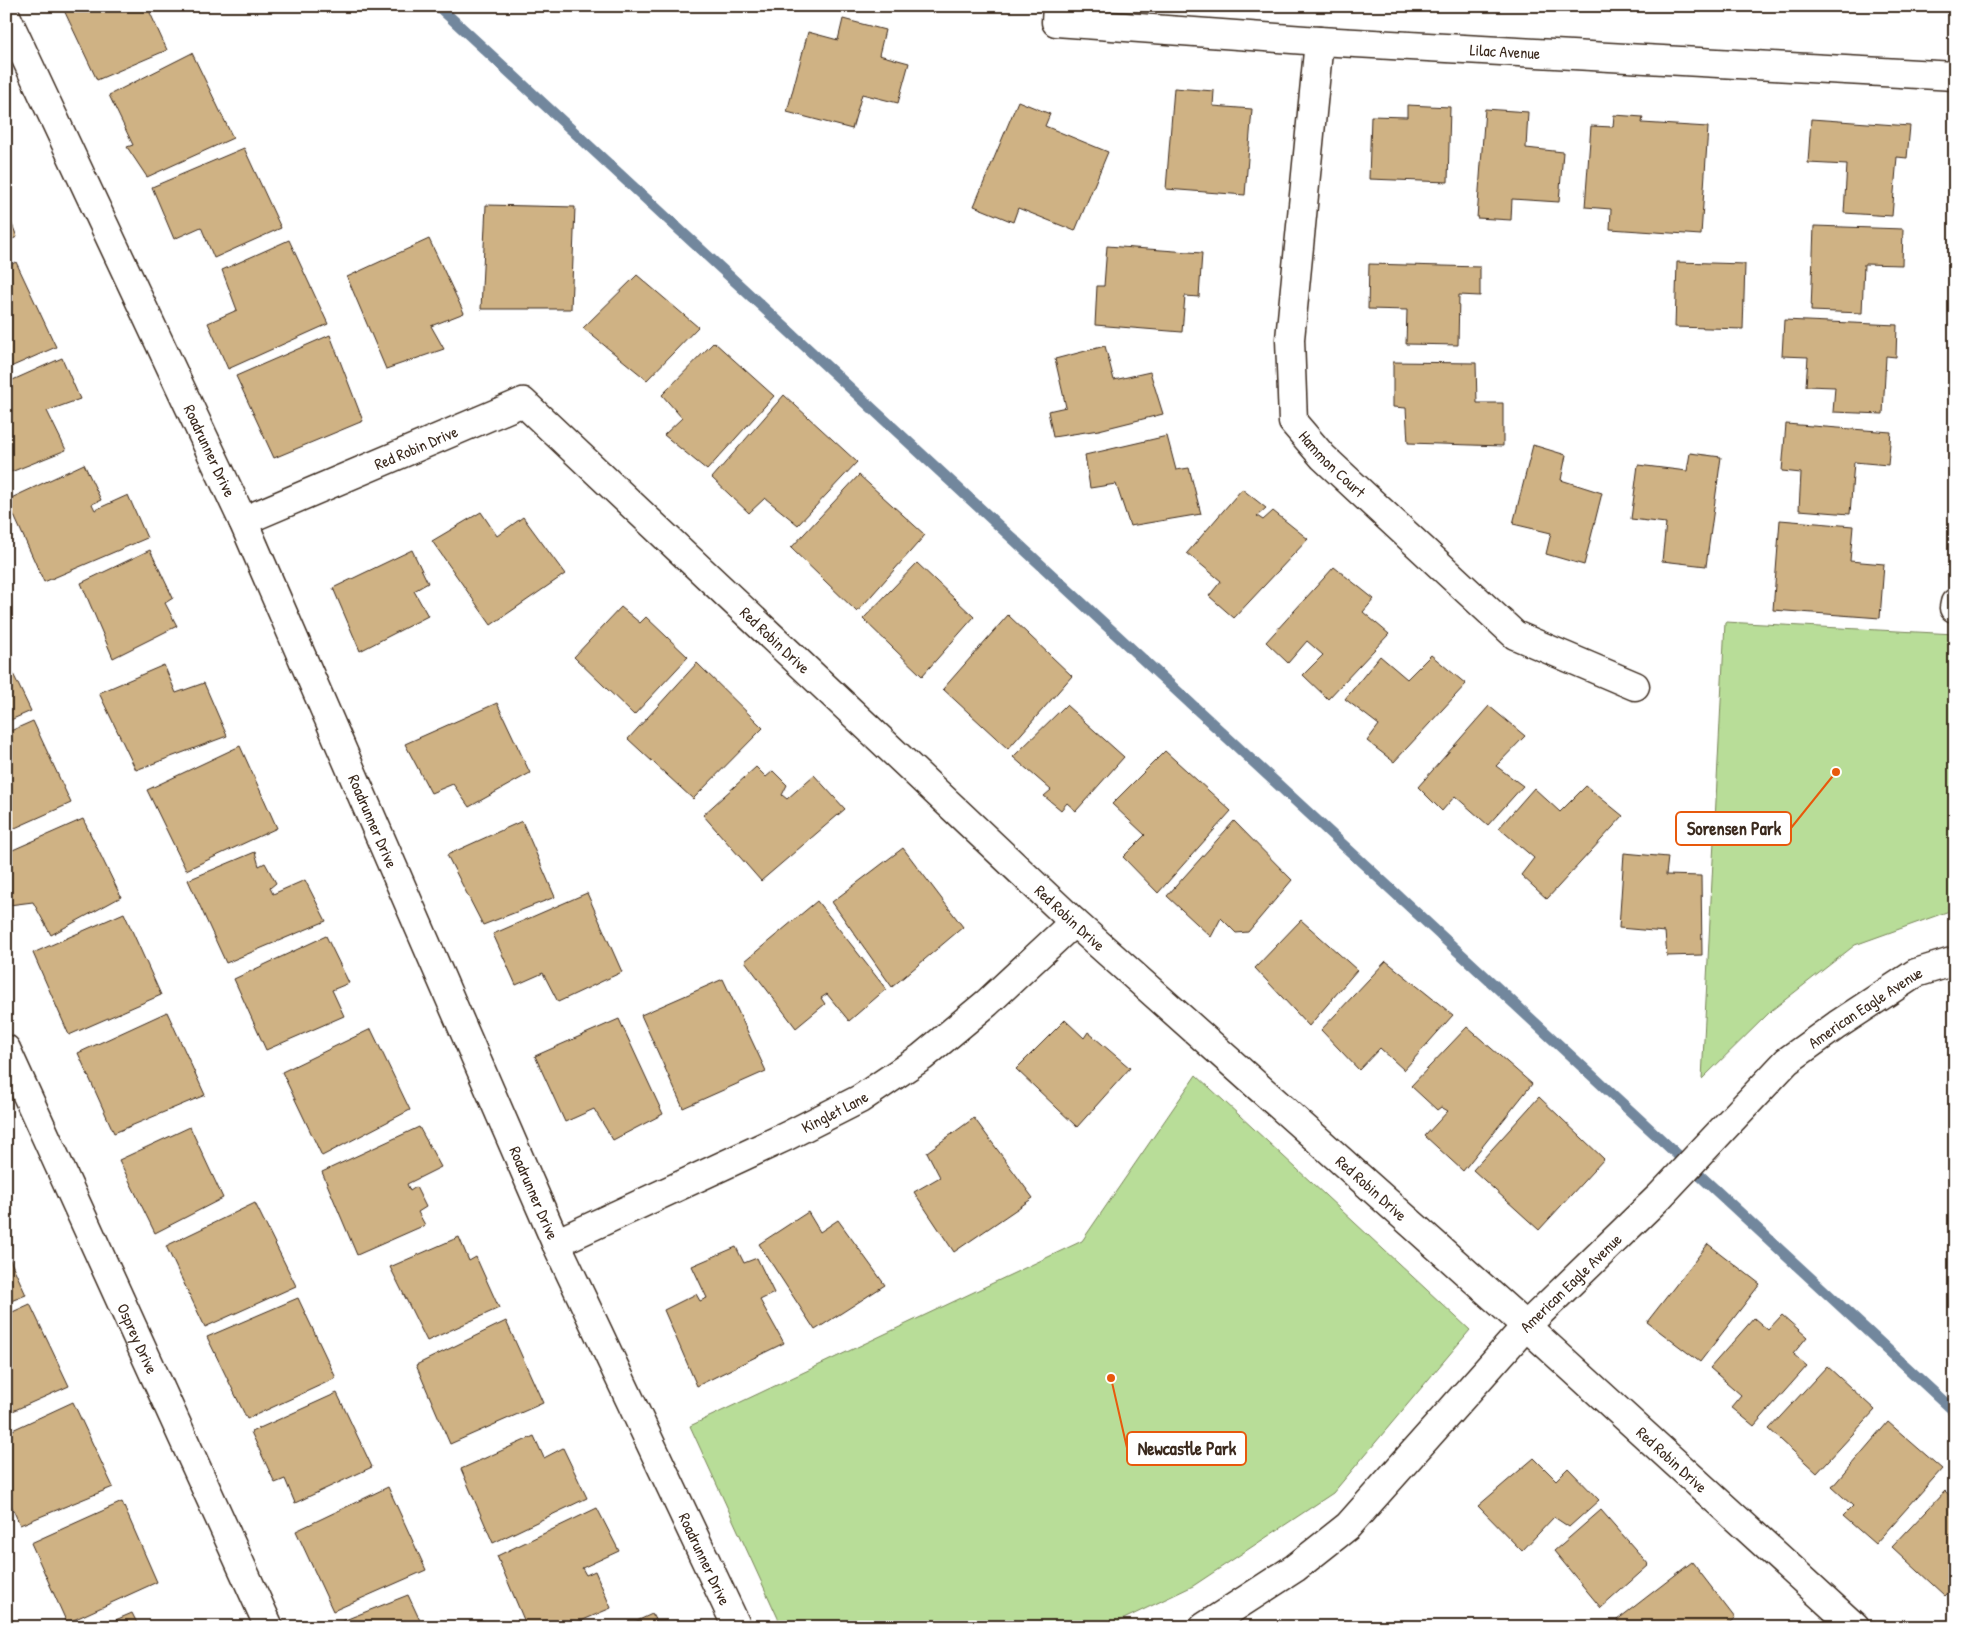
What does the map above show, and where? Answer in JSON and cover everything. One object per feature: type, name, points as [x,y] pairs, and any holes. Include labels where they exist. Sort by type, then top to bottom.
[{"type":"street","name":"Lilac Avenue","points":[[1056,14],[1319,40],[1955,76]]},
{"type":"street","name":"Roadrunner Drive","points":[[6,16],[243,522],[556,1243],[737,1627]]},
{"type":"street","name":"Hammon Court","points":[[1319,40],[1290,339],[1293,422],[1322,457],[1515,635],[1635,686]]},
{"type":"street","name":"Red Robin Drive","points":[[243,522],[523,402],[1074,922],[1526,1326],[1855,1627]]},
{"type":"street","points":[[1954,608],[1955,603]]},
{"type":"street","name":"Kinglet Lane","points":[[556,1243],[787,1136],[860,1098],[922,1057],[944,1039],[987,1003],[1074,922]]},
{"type":"street","name":"American Eagle Avenue","points":[[1210,1626],[1295,1568],[1348,1526],[1526,1326],[1659,1197],[1788,1061],[1916,973],[1955,961]]},
{"type":"street","name":"Osprey Drive","points":[[6,1049],[269,1627]]},
{"type":"green space","points":[[1725,622],[1955,634],[1955,909],[1855,945],[1772,1010],[1702,1079]]},
{"type":"green space","points":[[1196,1075],[1470,1330],[1333,1493],[1193,1586],[1107,1627],[782,1627],[690,1426],[1082,1241]]},
{"type":"building","points":[[62,6],[147,6],[167,50],[97,80]]},
{"type":"building","points":[[843,19],[885,30],[879,55],[909,63],[898,103],[862,94],[852,129],[787,112],[808,32],[838,40]]},
{"type":"building","points":[[192,53],[233,138],[147,177],[127,147],[133,145],[109,95]]},
{"type":"building","points":[[1174,88],[1214,91],[1213,106],[1252,109],[1245,195],[1166,189]]},
{"type":"building","points":[[1018,101],[1050,114],[1045,126],[1108,152],[1075,231],[1018,208],[1013,222],[974,206]]},
{"type":"building","points":[[1407,105],[1450,107],[1448,182],[1369,179],[1371,116],[1407,117]]},
{"type":"building","points":[[1485,109],[1528,112],[1526,148],[1563,152],[1559,202],[1512,199],[1511,220],[1477,218]]},
{"type":"building","points":[[1614,115],[1643,117],[1642,123],[1708,127],[1701,235],[1610,229],[1611,209],[1585,207],[1591,126],[1613,127]]},
{"type":"building","points":[[1811,119],[1910,126],[1907,158],[1897,157],[1892,216],[1844,213],[1847,165],[1808,163]]},
{"type":"building","points":[[244,148],[281,228],[214,258],[201,227],[174,239],[152,187]]},
{"type":"building","points":[[486,205],[575,207],[571,309],[481,309]]},
{"type":"building","points":[[6,209],[17,237],[6,242]]},
{"type":"building","points":[[1814,226],[1903,229],[1902,265],[1864,264],[1862,313],[1811,311]]},
{"type":"building","points":[[429,239],[464,313],[431,326],[444,349],[386,369],[347,277]]},
{"type":"building","points":[[289,240],[328,324],[228,369],[208,323],[237,310],[222,270]]},
{"type":"building","points":[[1107,246],[1202,253],[1199,297],[1185,296],[1182,332],[1095,325],[1097,286],[1104,286]]},
{"type":"building","points":[[16,262],[56,347],[6,369],[6,267]]},
{"type":"building","points":[[1677,262],[1745,264],[1743,329],[1675,327]]},
{"type":"building","points":[[1369,264],[1480,267],[1480,296],[1459,295],[1458,345],[1406,344],[1407,310],[1368,309]]},
{"type":"building","points":[[637,275],[698,327],[647,380],[583,328]]},
{"type":"building","points":[[1784,320],[1897,325],[1896,357],[1886,356],[1883,414],[1833,412],[1835,387],[1806,386],[1808,357],[1782,356]]},
{"type":"building","points":[[330,335],[363,421],[274,458],[236,376]]},
{"type":"building","points":[[714,342],[774,396],[707,470],[664,435],[682,418],[662,395]]},
{"type":"building","points":[[1105,346],[1114,380],[1150,372],[1163,414],[1099,430],[1053,437],[1048,411],[1066,407],[1055,359]]},
{"type":"building","points":[[62,358],[80,399],[47,411],[66,450],[6,474],[6,383]]},
{"type":"building","points":[[1393,362],[1476,363],[1477,403],[1503,403],[1503,446],[1408,443],[1406,408],[1393,407]]},
{"type":"building","points":[[784,395],[857,462],[798,525],[765,498],[749,513],[712,478]]},
{"type":"building","points":[[1786,424],[1891,432],[1888,465],[1854,462],[1850,514],[1799,510],[1801,473],[1782,471]]},
{"type":"building","points":[[1167,436],[1176,470],[1189,468],[1201,514],[1130,526],[1116,484],[1090,488],[1085,455]]},
{"type":"building","points":[[1533,445],[1566,455],[1561,480],[1602,493],[1584,565],[1546,554],[1551,533],[1513,524]]},
{"type":"building","points":[[1690,453],[1721,457],[1706,566],[1662,561],[1666,523],[1631,519],[1638,465],[1687,471]]},
{"type":"building","points":[[84,464],[101,500],[92,504],[95,510],[128,495],[147,538],[44,582],[7,500]]},
{"type":"building","points":[[859,475],[925,535],[857,612],[791,548]]},
{"type":"building","points":[[1242,489],[1266,508],[1257,516],[1263,520],[1273,511],[1308,539],[1234,618],[1209,596],[1221,581],[1187,553]]},
{"type":"building","points":[[481,512],[497,536],[523,517],[565,574],[491,625],[432,541]]},
{"type":"building","points":[[1780,520],[1853,526],[1850,561],[1884,564],[1880,618],[1773,610]]},
{"type":"building","points":[[150,550],[173,598],[165,603],[177,626],[113,658],[81,583]]},
{"type":"building","points":[[412,550],[428,583],[414,591],[428,616],[360,651],[333,588]]},
{"type":"building","points":[[917,563],[974,617],[922,676],[863,619]]},
{"type":"building","points":[[1334,567],[1374,599],[1363,612],[1389,634],[1328,699],[1303,675],[1323,655],[1307,641],[1288,663],[1266,642]]},
{"type":"building","points":[[621,607],[640,623],[646,617],[688,657],[634,715],[574,657]]},
{"type":"building","points":[[1008,615],[1072,676],[1008,749],[943,689]]},
{"type":"building","points":[[1431,655],[1466,684],[1394,762],[1367,741],[1379,725],[1345,699],[1380,656],[1407,679]]},
{"type":"building","points":[[6,659],[31,711],[6,722]]},
{"type":"building","points":[[697,663],[763,728],[693,799],[628,739]]},
{"type":"building","points":[[164,665],[176,693],[204,683],[227,736],[136,770],[99,693]]},
{"type":"building","points":[[497,703],[530,773],[469,807],[453,784],[431,793],[405,744]]},
{"type":"building","points":[[1066,705],[1124,757],[1076,811],[1067,803],[1061,810],[1044,796],[1051,790],[1013,757]]},
{"type":"building","points":[[1489,706],[1525,736],[1496,766],[1523,786],[1488,825],[1455,796],[1442,811],[1418,787]]},
{"type":"building","points":[[33,721],[71,803],[6,832],[6,733]]},
{"type":"building","points":[[240,746],[277,828],[186,870],[147,790]]},
{"type":"building","points":[[1165,751],[1231,811],[1158,893],[1123,857],[1145,835],[1112,804]]},
{"type":"building","points":[[756,767],[766,777],[773,771],[787,785],[782,795],[787,799],[814,775],[845,809],[761,881],[703,815]]},
{"type":"building","points":[[1586,786],[1623,816],[1547,899],[1521,875],[1534,858],[1499,828],[1534,788],[1560,812]]},
{"type":"building","points":[[83,819],[121,897],[51,935],[33,902],[9,905],[6,899],[6,853]]},
{"type":"building","points":[[522,821],[555,897],[483,925],[447,855]]},
{"type":"building","points":[[1234,821],[1292,880],[1248,932],[1236,933],[1221,918],[1211,937],[1167,896]]},
{"type":"building","points":[[903,848],[963,927],[892,987],[832,902]]},
{"type":"building","points":[[255,852],[259,866],[265,863],[276,883],[270,888],[273,894],[305,880],[326,921],[226,963],[188,880]]},
{"type":"building","points":[[1624,853],[1668,857],[1666,875],[1701,876],[1702,955],[1667,956],[1665,932],[1619,928]]},
{"type":"building","points":[[587,893],[622,972],[558,1002],[543,973],[516,985],[493,934]]},
{"type":"building","points":[[817,901],[886,989],[849,1021],[827,994],[821,998],[825,1004],[796,1028],[745,961]]},
{"type":"building","points":[[124,913],[161,995],[69,1035],[33,953]]},
{"type":"building","points":[[1301,920],[1357,970],[1309,1026],[1255,968]]},
{"type":"building","points":[[326,936],[349,983],[332,990],[344,1016],[266,1050],[234,979]]},
{"type":"building","points":[[1386,961],[1453,1015],[1404,1070],[1380,1048],[1359,1070],[1321,1030]]},
{"type":"building","points":[[723,979],[766,1071],[683,1108],[641,1015]]},
{"type":"building","points":[[167,1012],[205,1095],[114,1133],[78,1053]]},
{"type":"building","points":[[619,1019],[663,1114],[613,1140],[594,1109],[565,1122],[535,1056]]},
{"type":"building","points":[[1065,1020],[1084,1038],[1088,1032],[1130,1068],[1077,1127],[1016,1069]]},
{"type":"building","points":[[1467,1027],[1532,1084],[1463,1171],[1425,1136],[1448,1111],[1441,1107],[1437,1110],[1411,1086]]},
{"type":"building","points":[[371,1029],[410,1110],[322,1156],[282,1072]]},
{"type":"building","points":[[1539,1097],[1604,1159],[1539,1230],[1473,1170]]},
{"type":"building","points":[[974,1118],[1033,1198],[954,1252],[914,1192],[940,1177],[927,1152]]},
{"type":"building","points":[[190,1127],[223,1198],[155,1233],[119,1160]]},
{"type":"building","points":[[419,1127],[441,1167],[407,1184],[410,1191],[416,1187],[426,1207],[418,1212],[425,1225],[357,1255],[322,1172]]},
{"type":"building","points":[[255,1203],[296,1286],[205,1327],[166,1246]]},
{"type":"building","points":[[808,1212],[820,1232],[838,1220],[885,1285],[815,1330],[759,1244]]},
{"type":"building","points":[[459,1237],[469,1261],[476,1257],[499,1308],[427,1341],[390,1267]]},
{"type":"building","points":[[1708,1244],[1760,1284],[1700,1362],[1647,1322]]},
{"type":"building","points":[[736,1247],[744,1263],[757,1258],[774,1293],[760,1300],[784,1343],[697,1386],[664,1310],[696,1294],[700,1301],[707,1298],[692,1266]]},
{"type":"building","points":[[6,1251],[26,1295],[6,1303]]},
{"type":"building","points":[[298,1298],[336,1378],[247,1419],[207,1337]]},
{"type":"building","points":[[30,1304],[69,1386],[6,1414],[6,1315]]},
{"type":"building","points":[[1782,1315],[1807,1337],[1793,1354],[1807,1366],[1754,1426],[1731,1407],[1741,1395],[1710,1368],[1754,1318],[1768,1330]]},
{"type":"building","points":[[506,1321],[543,1403],[450,1444],[416,1365]]},
{"type":"building","points":[[1827,1366],[1875,1410],[1817,1473],[1769,1429]]},
{"type":"building","points":[[337,1393],[372,1467],[295,1503],[285,1479],[275,1483],[251,1432]]},
{"type":"building","points":[[73,1402],[113,1487],[20,1525],[6,1494],[6,1433]]},
{"type":"building","points":[[1888,1422],[1942,1469],[1875,1544],[1843,1516],[1853,1506],[1832,1487]]},
{"type":"building","points":[[534,1436],[544,1458],[563,1448],[587,1498],[493,1543],[461,1469]]},
{"type":"building","points":[[1534,1458],[1556,1480],[1568,1468],[1599,1500],[1569,1527],[1554,1517],[1522,1551],[1478,1506]]},
{"type":"building","points":[[388,1487],[426,1570],[333,1611],[296,1531]]},
{"type":"building","points":[[1945,1491],[1955,1500],[1955,1586],[1945,1596],[1892,1547]]},
{"type":"building","points":[[122,1502],[157,1582],[67,1623],[31,1543]]},
{"type":"building","points":[[597,1508],[619,1551],[582,1568],[586,1575],[595,1571],[611,1608],[567,1627],[527,1627],[497,1556]]},
{"type":"building","points":[[1601,1510],[1649,1565],[1601,1608],[1554,1551]]},
{"type":"building","points":[[1692,1562],[1735,1618],[1724,1627],[1622,1627],[1617,1620]]},
{"type":"building","points":[[408,1595],[423,1627],[342,1627],[340,1622]]},
{"type":"building","points":[[132,1613],[139,1627],[99,1627]]},
{"type":"building","points":[[652,1614],[659,1627],[624,1627]]},
{"type":"waterway","points":[[438,6],[1955,1412]]},
{"type":"place","name":"Sorensen Park","points":[[1836,772]]},
{"type":"place","name":"Newcastle Park","points":[[1111,1378]]}]
